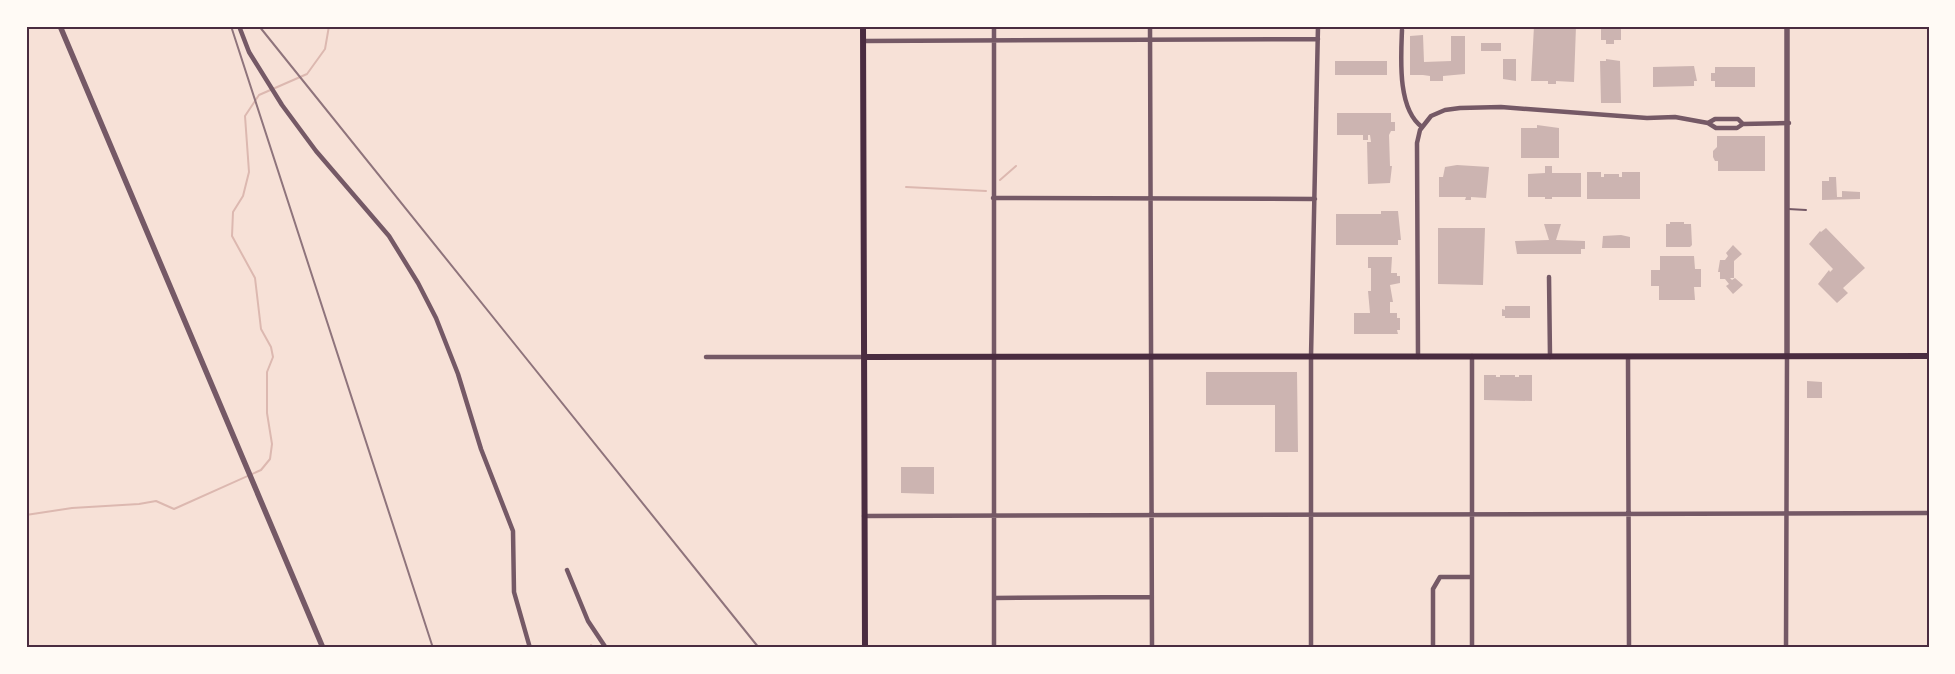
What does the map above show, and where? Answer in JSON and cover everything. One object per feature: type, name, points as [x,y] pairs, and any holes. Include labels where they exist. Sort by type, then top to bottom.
[{"type":"main road","points":[[863,26],[865,648]]},
{"type":"main road","points":[[864,357],[1929,356]]},
{"type":"street","points":[[60,26],[323,648]]},
{"type":"street","points":[[239,26],[249,52],[282,105],[316,151],[389,236],[418,282],[436,318],[458,374],[481,449],[512,531],[514,592],[530,648]]},
{"type":"street","points":[[994,26],[994,648]]},
{"type":"street","points":[[1150,26],[1152,357],[1150,514],[1152,648]]},
{"type":"street","points":[[1311,648],[1311,357],[1318,26]]},
{"type":"street","points":[[1786,648],[1789,122],[1787,26]]},
{"type":"street","points":[[1402,30],[1403,86],[1416,123],[1422,127]]},
{"type":"street","points":[[864,41],[1318,39]]},
{"type":"street","points":[[1418,357],[1417,143],[1422,127],[1431,116],[1445,110],[1478,107],[1647,118],[1675,117],[1708,122],[1716,128],[1737,128],[1743,124],[1789,122]]},
{"type":"street","points":[[1708,122],[1715,119],[1738,119],[1743,124]]},
{"type":"street","points":[[993,198],[1315,199]]},
{"type":"street","points":[[1549,277],[1550,357]]},
{"type":"street","points":[[1472,356],[1472,648]]},
{"type":"street","points":[[706,357],[864,357]]},
{"type":"street","points":[[1628,357],[1629,648]]},
{"type":"street","points":[[864,516],[1929,513]]},
{"type":"street","points":[[566,570],[588,621],[606,648]]},
{"type":"street","points":[[1433,648],[1433,589],[1435,582],[1440,577],[1472,577]]},
{"type":"street","points":[[994,598],[1151,597]]},
{"type":"lane","points":[[1788,209],[1806,210]]},
{"type":"building","points":[[1336,26],[1387,26],[1387,28],[1336,29]]},
{"type":"building","points":[[1534,26],[1576,26],[1574,82],[1556,81],[1556,84],[1548,84],[1548,81],[1531,81]]},
{"type":"building","points":[[1601,26],[1621,26],[1621,40],[1614,40],[1614,44],[1606,44],[1606,40],[1601,40]]},
{"type":"building","points":[[1423,35],[1424,62],[1451,61],[1451,36],[1465,36],[1465,74],[1443,76],[1443,81],[1430,81],[1430,76],[1410,75],[1410,36]]},
{"type":"building","points":[[1481,43],[1501,43],[1501,51],[1481,51]]},
{"type":"building","points":[[1503,59],[1516,59],[1516,81],[1503,79]]},
{"type":"building","points":[[1606,59],[1620,61],[1621,103],[1601,103],[1600,61],[1606,61]]},
{"type":"building","points":[[1335,61],[1387,61],[1387,75],[1335,75]]},
{"type":"building","points":[[1694,66],[1697,81],[1694,81],[1694,86],[1653,87],[1653,67]]},
{"type":"building","points":[[1715,67],[1755,67],[1755,87],[1715,87],[1715,81],[1711,81],[1711,73],[1715,73]]},
{"type":"building","points":[[1337,113],[1391,113],[1391,122],[1395,122],[1395,131],[1391,131],[1389,135],[1390,166],[1392,166],[1390,183],[1368,184],[1367,142],[1371,142],[1370,135],[1368,135],[1368,140],[1363,140],[1363,135],[1337,135]]},
{"type":"building","points":[[1537,125],[1559,128],[1559,158],[1521,158],[1521,128],[1537,128]]},
{"type":"building","points":[[1717,136],[1765,136],[1765,171],[1718,171],[1718,161],[1715,161],[1713,157],[1713,151],[1717,147]]},
{"type":"building","points":[[1457,165],[1489,167],[1486,198],[1471,197],[1471,200],[1465,200],[1466,197],[1439,197],[1439,177],[1443,177],[1445,167]]},
{"type":"building","points":[[1545,166],[1552,166],[1552,173],[1581,173],[1581,197],[1552,197],[1552,199],[1545,199],[1545,197],[1528,197],[1528,174],[1545,173]]},
{"type":"building","points":[[1587,172],[1601,172],[1601,177],[1604,177],[1604,174],[1619,174],[1619,177],[1622,177],[1622,172],[1640,172],[1640,199],[1587,199]]},
{"type":"building","points":[[1829,177],[1836,177],[1837,197],[1842,197],[1842,191],[1860,192],[1860,199],[1822,200],[1822,181],[1829,181]]},
{"type":"building","points":[[1381,211],[1398,211],[1401,240],[1398,240],[1398,245],[1336,245],[1336,214],[1381,214]]},
{"type":"building","points":[[1670,222],[1691,224],[1692,245],[1690,247],[1666,247],[1666,224],[1670,224]]},
{"type":"building","points":[[1544,224],[1561,224],[1556,240],[1585,241],[1585,249],[1581,249],[1581,254],[1517,254],[1515,241],[1549,240]]},
{"type":"building","points":[[1438,228],[1485,228],[1483,285],[1438,284]]},
{"type":"building","points":[[1826,228],[1865,268],[1843,288],[1848,293],[1837,303],[1818,284],[1829,270],[1830,272],[1833,269],[1809,244],[1820,231]]},
{"type":"building","points":[[1621,235],[1630,237],[1630,248],[1602,248],[1603,236]]},
{"type":"building","points":[[1733,245],[1742,254],[1734,261],[1734,278],[1730,278],[1732,280],[1735,278],[1743,285],[1733,294],[1726,286],[1729,284],[1725,279],[1720,279],[1720,272],[1718,272],[1720,260],[1725,260],[1728,256],[1726,253]]},
{"type":"building","points":[[1660,256],[1694,256],[1695,269],[1701,269],[1701,287],[1694,287],[1695,300],[1659,300],[1659,286],[1651,286],[1651,270],[1660,270]]},
{"type":"building","points":[[1368,257],[1392,257],[1391,273],[1397,273],[1397,276],[1400,276],[1400,283],[1390,285],[1393,302],[1390,302],[1390,313],[1397,313],[1397,318],[1400,318],[1398,334],[1354,334],[1354,313],[1370,313],[1368,291],[1371,291],[1371,268],[1368,268]]},
{"type":"building","points":[[1505,306],[1530,306],[1530,318],[1505,318],[1505,316],[1502,316],[1502,309],[1505,310]]},
{"type":"building","points":[[1206,372],[1297,372],[1298,452],[1275,452],[1275,405],[1206,405]]},
{"type":"building","points":[[1484,375],[1500,377],[1500,375],[1515,375],[1515,377],[1519,377],[1519,375],[1532,375],[1532,401],[1484,400]]},
{"type":"building","points":[[1807,381],[1822,382],[1822,398],[1807,398]]},
{"type":"building","points":[[901,467],[934,467],[934,494],[901,493]]},
{"type":"waterway","points":[[26,515],[72,508],[139,504],[156,501],[174,509],[261,470],[270,459],[272,444],[267,413],[267,372],[273,357],[271,347],[261,329],[255,278],[232,236],[233,212],[243,196],[249,172],[245,116],[259,95],[307,74],[325,49],[329,26]]},
{"type":"waterway","points":[[1000,180],[1016,166]]},
{"type":"waterway","points":[[906,187],[986,191]]},
{"type":"waterway","points":[[591,645],[594,648]]},
{"type":"railway","points":[[231,26],[433,648]]},
{"type":"railway","points":[[259,26],[759,648]]}]
